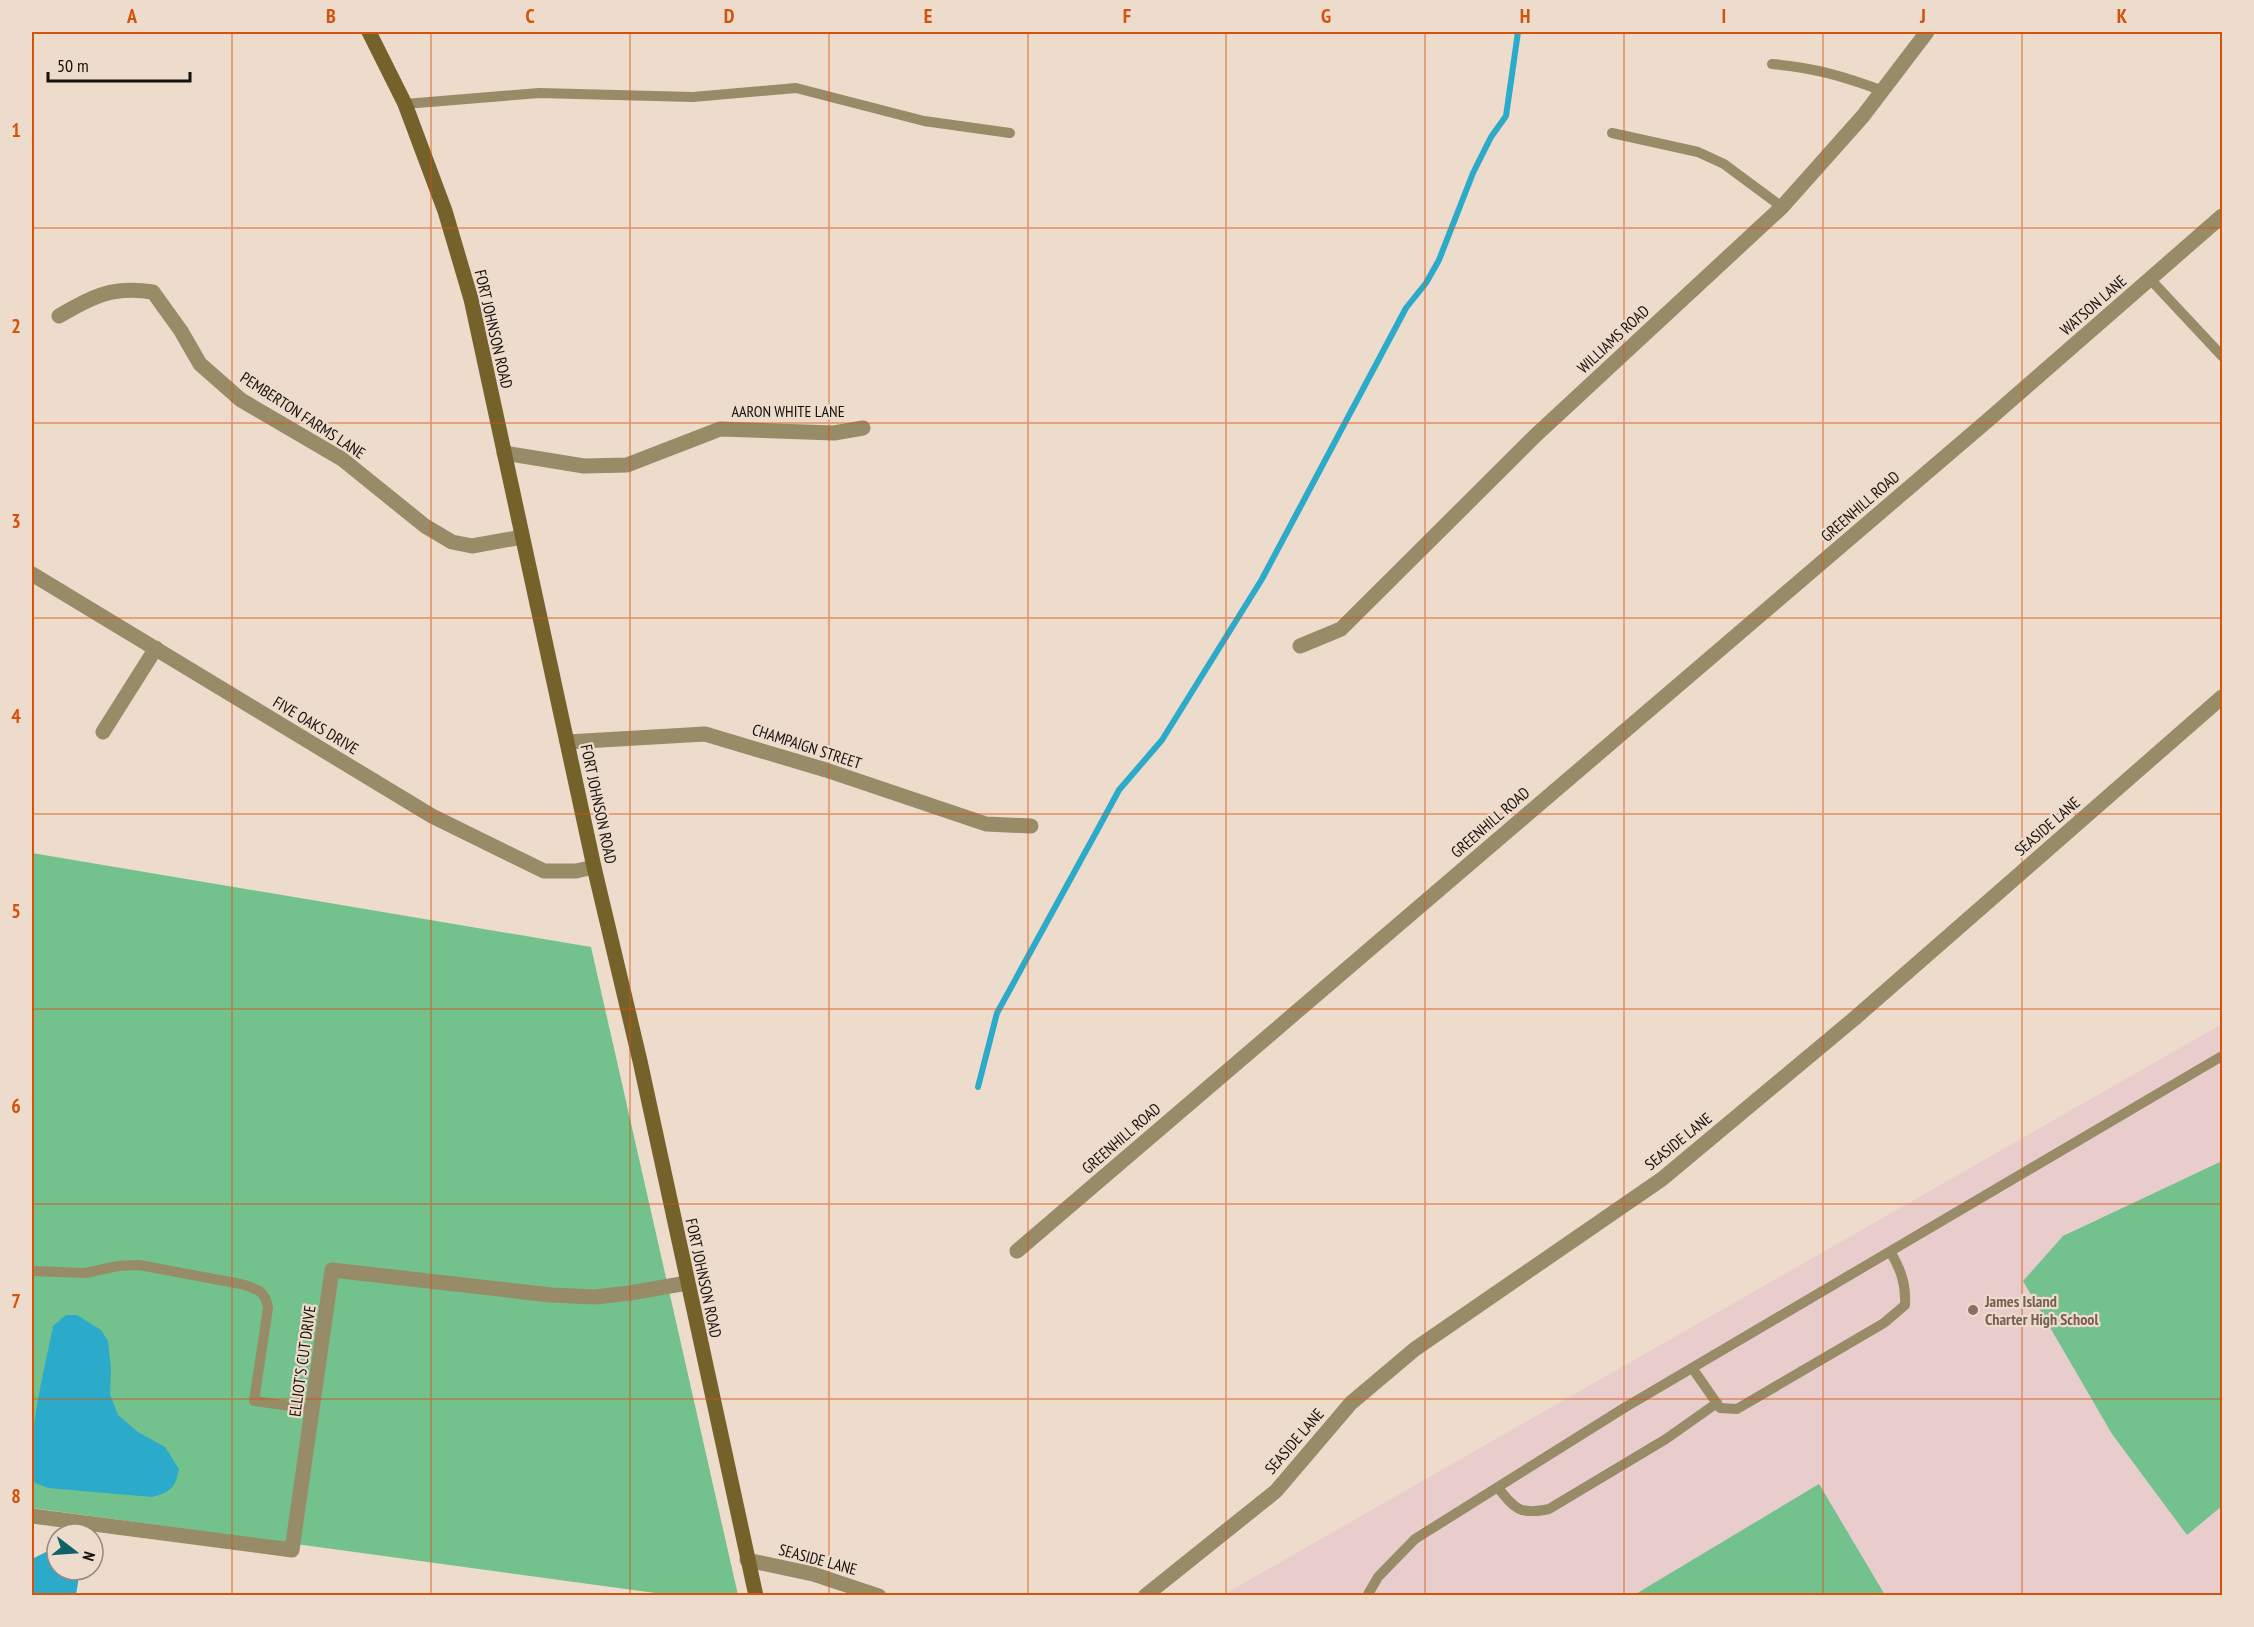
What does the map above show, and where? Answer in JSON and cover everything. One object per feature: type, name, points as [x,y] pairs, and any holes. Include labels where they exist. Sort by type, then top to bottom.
[{"type":"main road","name":"FORT JOHNSON ROAD","points":[[369,32],[405,104],[445,211],[464,276],[594,867],[640,1061],[756,1596]]},
{"type":"street","name":"WILLIAMS ROAD","points":[[1300,646],[1341,629],[1536,435],[1782,207],[1863,116],[1927,32]]},
{"type":"street","name":"WATSON LANE","points":[[1987,421],[2223,216]]},
{"type":"street","name":"PEMBERTON FARMS LANE","points":[[59,316],[94,296],[131,289],[153,292],[181,331],[200,364],[241,400],[342,459],[425,526],[452,542],[472,546],[522,537]]},
{"type":"street","name":"GREENHILL ROAD","points":[[1017,1251],[1987,421]]},
{"type":"street","name":"AARON WHITE LANE","points":[[504,453],[584,466],[627,465],[720,429],[834,433],[863,428]]},
{"type":"street","name":"FIVE OAKS DRIVE","points":[[32,574],[432,816],[544,871],[576,871],[594,867]]},
{"type":"street","points":[[103,732],[156,648]]},
{"type":"street","name":"SEASIDE LANE","points":[[1145,1596],[1276,1491],[1351,1403],[1407,1356],[1662,1179],[1855,1018],[2223,697]]},
{"type":"street","name":"CHAMPAIGN STREET","points":[[567,742],[705,734],[826,770],[986,824],[1031,826]]},
{"type":"street","name":"ELLIOT'S CUT DRIVE","points":[[32,1516],[292,1550],[332,1270],[595,1297],[687,1283]]},
{"type":"street","name":"SEASIDE LANE","points":[[747,1560],[813,1574],[879,1596]]},
{"type":"lane","points":[[1772,64],[1811,68],[1883,91]]},
{"type":"lane","points":[[405,104],[539,93],[693,97],[796,88],[924,121],[1010,133]]},
{"type":"lane","points":[[1612,133],[1698,152],[1724,164],[1782,207]]},
{"type":"lane","points":[[2150,279],[2223,356]]},
{"type":"lane","points":[[1367,1596],[1378,1576],[1414,1539],[1623,1408],[1891,1253],[2223,1056]]},
{"type":"lane","points":[[1693,1369],[1720,1408],[1737,1409],[1884,1323],[1905,1305],[1906,1288],[1900,1269],[1891,1253]]},
{"type":"lane","points":[[32,1271],[85,1273],[118,1266],[139,1265],[257,1288],[266,1297],[268,1308],[254,1401],[313,1408]]},
{"type":"lane","points":[[1498,1488],[1512,1505],[1530,1513],[1549,1509],[1666,1439],[1717,1403]]},
{"type":"shaded area","name":"James Island Charter High School","points":[[2222,1024],[2222,1595],[1223,1595]]},
{"type":"green space","points":[[32,853],[591,947],[738,1595],[670,1595],[32,1508]]},
{"type":"green space","points":[[2222,1161],[2222,1506],[2187,1535],[2112,1434],[2023,1281],[2063,1236]]},
{"type":"green space","points":[[1819,1484],[1885,1595],[1634,1595]]},
{"type":"water","points":[[66,1315],[77,1315],[101,1330],[108,1341],[111,1369],[110,1394],[118,1415],[138,1432],[165,1447],[179,1469],[174,1485],[168,1491],[152,1497],[48,1488],[35,1483],[31,1452],[41,1383],[53,1326]]},
{"type":"water","points":[[45,1552],[45,1582],[78,1582],[76,1595],[32,1595],[32,1559]]},
{"type":"waterway","points":[[978,1087],[997,1013],[1119,790],[1162,740],[1262,579],[1406,308],[1426,283],[1439,260],[1473,173],[1491,137],[1506,116],[1518,32]]},
{"type":"place","name":"James Island Charter High School","points":[[1973,1310]]}]
